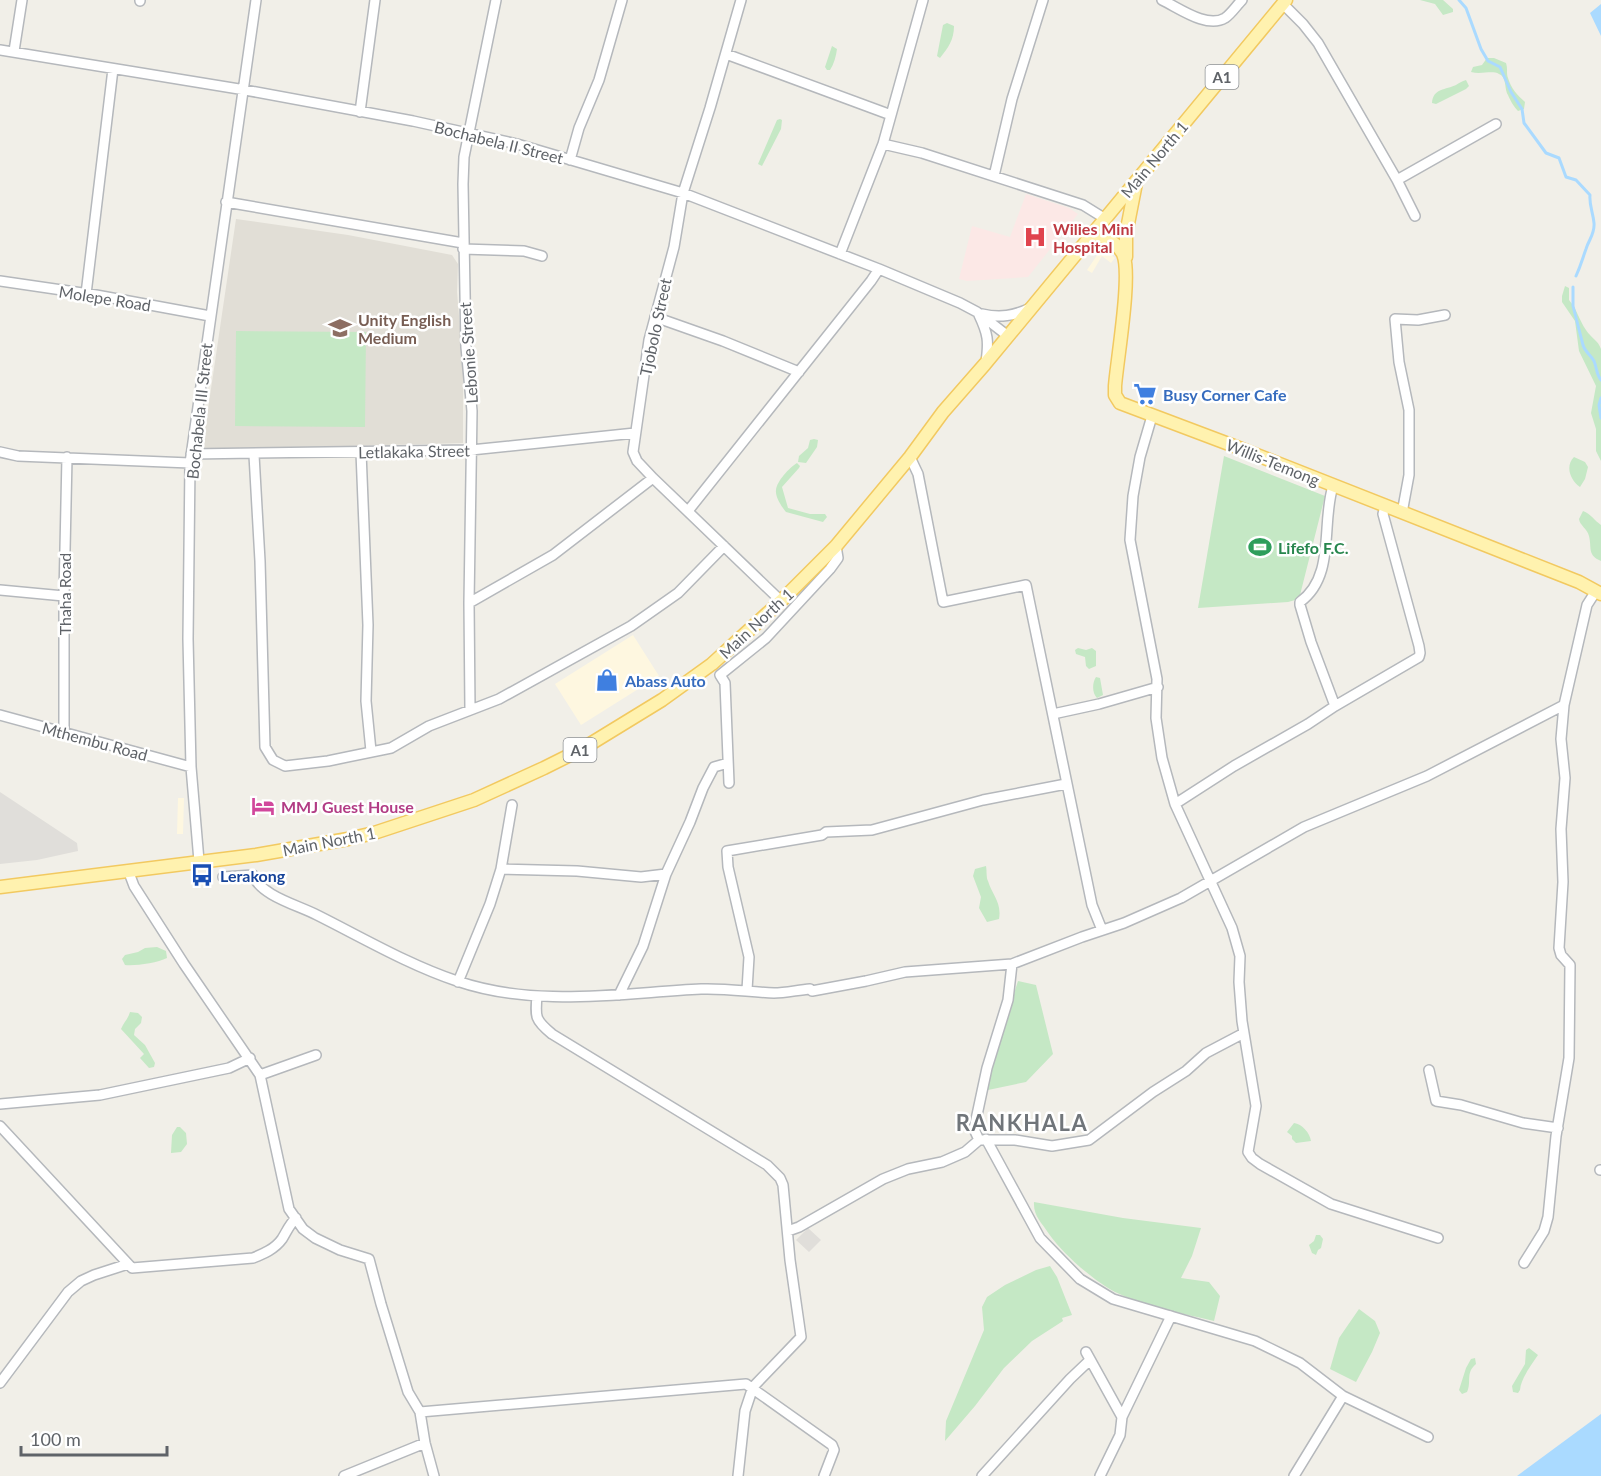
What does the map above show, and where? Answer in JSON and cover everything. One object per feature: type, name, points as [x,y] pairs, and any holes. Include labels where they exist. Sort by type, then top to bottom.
[{"type":"main road","name":"Main North 1","points":[[0,887],[240,857],[374,833],[474,800],[544,768],[582,749],[662,700],[712,664],[781,602],[836,546],[910,457],[943,412],[986,364],[1284,2]]},
{"type":"main road","name":"Willis-Temong","points":[[1136,181],[1126,234],[1125,289],[1115,395],[1120,403],[1580,582],[1599,593]]},
{"type":"main road","points":[[1093,232],[1115,244],[1123,253],[1125,262]]},
{"type":"street","points":[[14,51],[22,0]]},
{"type":"street","name":"Bochabela III Street","points":[[199,861],[190,767],[188,639],[191,459],[256,0]]},
{"type":"street","points":[[360,112],[375,0]]},
{"type":"street","name":"Lebonie Street","points":[[470,710],[472,411],[466,347],[463,246],[465,157],[496,0]]},
{"type":"street","points":[[570,160],[579,128],[599,80],[621,0]]},
{"type":"street","name":"Tjobolo Street","points":[[741,0],[683,193],[674,247],[649,340],[633,452],[637,461],[653,478],[781,602]]},
{"type":"street","points":[[840,254],[883,144],[923,0]]},
{"type":"street","points":[[994,176],[1012,99],[1042,0]]},
{"type":"street","points":[[1162,0],[1203,20],[1213,22],[1226,18],[1242,0]]},
{"type":"street","points":[[1284,2],[1318,43],[1397,180],[1415,216]]},
{"type":"street","name":"Bochabela II Street","points":[[0,50],[245,90],[518,144],[683,193],[879,269],[960,303],[977,312],[1008,336]]},
{"type":"street","points":[[726,54],[891,115]]},
{"type":"street","points":[[86,294],[113,69]]},
{"type":"street","points":[[1397,180],[1496,124]]},
{"type":"street","points":[[883,144],[1083,205],[1104,218]]},
{"type":"street","points":[[226,202],[463,246],[524,251],[542,256]]},
{"type":"street","points":[[688,511],[872,281],[879,269]]},
{"type":"street","name":"Molepe Road","points":[[0,281],[210,316]]},
{"type":"street","name":"Bochabela II Street","points":[[977,312],[1002,317],[1018,314],[1032,307]]},
{"type":"street","points":[[977,312],[988,334],[986,364]]},
{"type":"street","points":[[1402,513],[1409,475],[1409,410],[1399,362],[1395,320],[1418,320],[1445,315]]},
{"type":"street","points":[[655,317],[723,341],[799,372]]},
{"type":"street","points":[[1152,416],[1132,496],[1130,540],[1158,687],[1156,718],[1159,742],[1175,804],[1232,928],[1240,956],[1239,982],[1244,1033],[1256,1106],[1248,1152],[1252,1158],[1331,1204],[1438,1238]]},
{"type":"street","name":"Letlakaka Street","points":[[0,452],[18,456],[191,459],[254,455],[471,450],[635,433]]},
{"type":"street","points":[[360,452],[368,625],[366,701],[371,751]]},
{"type":"street","points":[[254,455],[260,561],[265,747],[273,760],[285,766],[328,761],[391,748],[429,726],[499,699],[631,626],[678,593],[724,546]]},
{"type":"street","name":"Thaha Road","points":[[64,732],[66,457]]},
{"type":"street","points":[[910,457],[918,474],[943,602],[1026,585],[1092,905],[1102,930]]},
{"type":"street","points":[[469,603],[553,555],[653,478]]},
{"type":"street","points":[[1333,486],[1328,503],[1326,541],[1317,585],[1309,596],[1300,602],[1300,605],[1335,706]]},
{"type":"street","points":[[1175,804],[1234,766],[1413,660],[1420,653],[1383,514],[1385,506]]},
{"type":"street","points":[[729,783],[725,683],[720,675],[766,638],[830,569],[838,558],[836,546]]},
{"type":"street","points":[[0,590],[64,597]]},
{"type":"street","points":[[1524,1263],[1544,1231],[1569,1058],[1570,965],[1561,955],[1559,948],[1563,882],[1561,830],[1565,778],[1561,739],[1564,705],[1587,605],[1599,593]]},
{"type":"street","points":[[1053,714],[1100,704],[1158,687]]},
{"type":"street","points":[[223,877],[253,875],[258,884],[267,892],[309,910],[409,961],[458,982],[501,992],[537,996],[592,997],[722,988],[775,993],[810,989],[812,991],[905,972],[1012,964],[1124,923],[1181,898],[1304,827],[1427,776],[1564,705]]},
{"type":"street","name":"Mthembu Road","points":[[0,715],[190,767]]},
{"type":"street","points":[[619,995],[643,946],[666,874],[703,788],[714,767],[728,763]]},
{"type":"street","points":[[747,990],[749,957],[728,867],[727,851],[822,835],[826,832],[872,830],[983,800],[1066,784]]},
{"type":"street","points":[[458,982],[490,904],[501,869],[512,805]]},
{"type":"street","points":[[240,857],[243,877]]},
{"type":"street","points":[[501,869],[641,877],[666,874]]},
{"type":"street","points":[[128,870],[134,886],[184,964],[260,1075],[289,1209],[303,1229],[315,1238],[340,1250],[369,1259],[408,1392],[420,1412],[434,1476]]},
{"type":"street","points":[[1012,964],[1008,1000],[987,1068],[974,1130],[1040,1238],[1061,1262],[1080,1279],[1113,1299],[1255,1341],[1300,1363],[1343,1396],[1428,1437]]},
{"type":"street","points":[[537,996],[535,1014],[538,1021],[552,1034],[772,1169],[783,1185],[801,1337],[753,1387],[745,1411],[738,1476]]},
{"type":"street","points":[[788,1231],[883,1179],[908,1169],[949,1159],[965,1152],[982,1140],[1015,1140],[1052,1146],[1089,1140],[1185,1071],[1206,1053],[1244,1033]]},
{"type":"street","points":[[260,1075],[316,1055]]},
{"type":"street","points":[[0,1104],[100,1095],[229,1068],[250,1058]]},
{"type":"street","points":[[1429,1070],[1436,1101],[1461,1105],[1523,1124],[1558,1128]]},
{"type":"street","points":[[0,1126],[132,1268],[253,1258],[266,1253],[280,1241],[288,1225],[296,1218]]},
{"type":"street","points":[[0,1383],[68,1292],[81,1281],[128,1264]]},
{"type":"street","points":[[1100,1476],[1120,1435],[1122,1417],[1171,1316]]},
{"type":"street","points":[[982,1476],[1088,1356],[1122,1417]]},
{"type":"street","points":[[420,1412],[746,1384],[832,1445],[834,1450],[824,1476]]},
{"type":"street","points":[[1294,1476],[1343,1396]]},
{"type":"street","points":[[344,1476],[425,1443]]},
{"type":"shaded area","name":"Wilies Mini Hospital","points":[[1026,194],[1069,208],[1078,214],[1028,277],[967,281],[959,279],[972,226],[1010,237]]},
{"type":"shaded area","name":"Unity English Medium","points":[[236,219],[348,235],[452,255],[458,264],[457,292],[463,364],[463,443],[202,450]]},
{"type":"shaded area","points":[[1100,251],[1107,252],[1115,258],[1111,263],[1102,256],[1092,273],[1087,270]]},
{"type":"shaded area","name":"Abass Auto","points":[[633,635],[659,676],[581,725],[555,684]]},
{"type":"shaded area","points":[[0,792],[77,843],[78,851],[37,860],[0,864]]},
{"type":"shaded area","points":[[178,798],[184,798],[183,834],[177,834]]},
{"type":"shaded area","points":[[808,1228],[821,1240],[809,1252],[796,1240]]},
{"type":"green space","points":[[1420,0],[1443,0],[1453,9],[1453,12],[1443,15],[1435,4]]},
{"type":"green space","points":[[947,23],[954,26],[953,36],[940,58],[937,56],[943,25]]},
{"type":"green space","points":[[832,46],[837,49],[836,54],[834,63],[830,70],[827,70],[825,67]]},
{"type":"green space","points":[[1487,58],[1506,63],[1509,82],[1525,102],[1524,109],[1518,111],[1514,105],[1502,75],[1493,72],[1471,72],[1473,67],[1482,65]]},
{"type":"green space","points":[[1466,80],[1469,86],[1466,89],[1436,104],[1432,103],[1437,92]]},
{"type":"green space","points":[[777,120],[782,120],[781,129],[762,166],[758,164]]},
{"type":"green space","points":[[1565,286],[1569,288],[1569,300],[1588,333],[1601,349],[1601,461],[1596,451],[1596,429],[1591,413],[1596,386],[1579,351],[1575,321],[1562,302]]},
{"type":"green space","points":[[236,331],[366,332],[365,427],[235,426]]},
{"type":"green space","points":[[810,440],[818,440],[817,447],[806,463],[798,462],[799,456],[808,448]]},
{"type":"green space","name":"Lifefo F.C.","points":[[1224,456],[1325,496],[1299,599],[1288,602],[1198,608]]},
{"type":"green space","points":[[1574,457],[1585,462],[1588,467],[1580,487],[1574,481],[1569,469]]},
{"type":"green space","points":[[797,463],[799,468],[782,487],[788,508],[810,514],[825,514],[827,517],[823,522],[786,512],[778,499],[776,490],[779,483],[787,471]]},
{"type":"green space","points":[[1583,511],[1601,525],[1601,561],[1592,554],[1588,533],[1579,519]]},
{"type":"green space","points":[[1078,648],[1086,650],[1092,648],[1096,651],[1096,666],[1089,669],[1086,666],[1085,657],[1076,654],[1075,650]]},
{"type":"green space","points":[[1096,677],[1100,678],[1103,695],[1097,698],[1093,688]]},
{"type":"green space","points":[[986,866],[987,879],[1000,913],[999,919],[987,922],[979,908],[981,897],[973,876],[975,869]]},
{"type":"green space","points":[[157,947],[166,951],[167,958],[140,965],[125,965],[122,959],[125,955],[145,948]]},
{"type":"green space","points":[[1018,981],[1036,985],[1053,1054],[1026,1082],[988,1090],[988,1075]]},
{"type":"green space","points":[[130,1012],[138,1013],[142,1017],[134,1035],[145,1045],[155,1063],[154,1067],[149,1068],[140,1058],[144,1054],[121,1029]]},
{"type":"green space","points":[[1294,1123],[1305,1129],[1311,1141],[1296,1143],[1292,1139],[1287,1132]]},
{"type":"green space","points":[[177,1127],[186,1133],[187,1144],[181,1152],[171,1153],[172,1135]]},
{"type":"green space","points":[[1034,1202],[1123,1218],[1201,1228],[1192,1256],[1181,1278],[1209,1282],[1220,1296],[1214,1321],[1151,1306],[1107,1287],[1079,1266],[1055,1242],[1036,1215]]},
{"type":"green space","points":[[1316,1235],[1320,1235],[1323,1239],[1316,1255],[1312,1253],[1309,1245],[1314,1241]]},
{"type":"green space","points":[[1050,1266],[1057,1277],[1072,1315],[1062,1318],[1063,1321],[1032,1341],[1004,1368],[945,1441],[946,1421],[984,1330],[982,1307],[987,1297],[1005,1285]]},
{"type":"green space","points":[[1359,1309],[1375,1321],[1380,1333],[1356,1382],[1330,1369],[1339,1338]]},
{"type":"green space","points":[[1529,1348],[1538,1355],[1518,1393],[1513,1392],[1512,1386],[1525,1364],[1526,1350]]},
{"type":"green space","points":[[1475,1358],[1476,1364],[1470,1374],[1467,1392],[1462,1394],[1459,1390],[1466,1368],[1471,1359]]},
{"type":"water","points":[[1601,4],[1601,36],[1590,13]]},
{"type":"water","points":[[1601,1414],[1601,1476],[1517,1476]]},
{"type":"waterway","points":[[1459,0],[1466,8],[1481,49],[1488,61],[1500,67],[1511,92],[1522,109],[1524,123],[1546,153],[1559,158],[1566,177],[1576,180],[1590,195],[1594,230],[1576,276]]},
{"type":"waterway","points":[[1573,287],[1573,306],[1583,345],[1594,361],[1601,380]]},
{"type":"waterway","points":[[1601,398],[1599,405],[1601,418]]},
{"type":"place","name":"Wilies Mini Hospital","points":[[1035,237]]},
{"type":"place","name":"Unity English Medium","points":[[340,328]]},
{"type":"place","name":"Busy Corner Cafe","points":[[1145,394]]},
{"type":"place","name":"Lifefo F.C.","points":[[1260,547]]},
{"type":"place","name":"Abass Auto","points":[[607,680]]},
{"type":"place","name":"MMJ Guest House","points":[[263,806]]},
{"type":"place","name":"Lerakong","points":[[202,875]]},
{"type":"district","name":"RANKHALA","points":[[1022,1122]]}]
